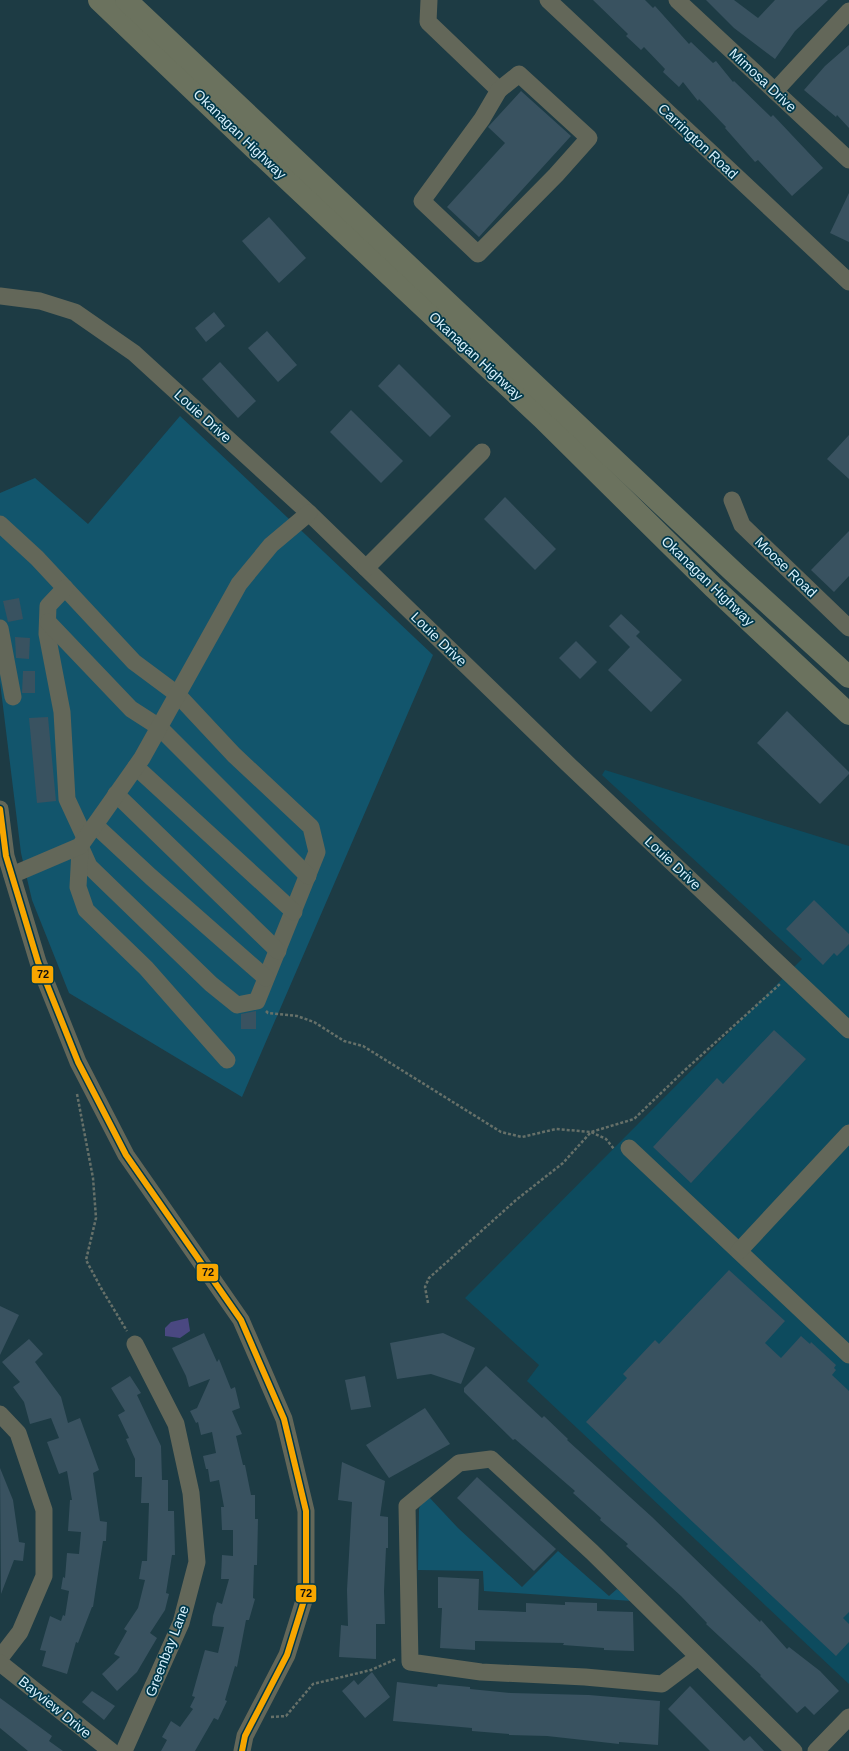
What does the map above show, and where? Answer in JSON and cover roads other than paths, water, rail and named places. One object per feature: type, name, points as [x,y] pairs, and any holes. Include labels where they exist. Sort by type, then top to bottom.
[{"type":"highway","name":"Okanagan Highway","points":[[99,0],[260,154],[542,418],[785,656],[849,714]]},
{"type":"highway","name":"Okanagan Highway","points":[[126,0],[722,561],[849,677]]},
{"type":"highway","points":[[785,656],[849,693]]},
{"type":"street","points":[[429,0],[428,22],[499,90]]},
{"type":"street","name":"Carrington Road","points":[[548,0],[849,282]]},
{"type":"street","name":"Mimosa Drive","points":[[678,0],[849,160]]},
{"type":"street","points":[[775,91],[849,11]]},
{"type":"street","points":[[519,74],[589,138],[556,176],[478,254],[422,202],[482,119],[499,90],[519,74]]},
{"type":"street","name":"Louie Drive","points":[[0,296],[40,301],[75,312],[127,348],[309,512],[570,766],[849,1030]]},
{"type":"street","points":[[366,568],[482,452]]},
{"type":"street","name":"Moose Road","points":[[732,500],[742,525],[849,628]]},
{"type":"street","points":[[227,1060],[146,968],[86,910],[78,887],[87,836],[136,767],[239,584],[271,545],[309,512]]},
{"type":"street","points":[[0,524],[37,558],[65,588],[134,662],[177,694],[234,755],[311,827],[317,852],[294,912],[257,1000],[237,1005],[211,984],[89,866],[87,836],[67,799],[62,712],[48,634],[48,606],[65,588]]},
{"type":"street","points":[[48,622],[131,709],[159,727],[308,876]]},
{"type":"street","points":[[0,628],[13,697]]},
{"type":"street","points":[[136,767],[294,912]]},
{"type":"street","points":[[116,794],[278,951]]},
{"type":"street","points":[[0,809],[6,856],[38,962],[78,1062],[126,1155],[241,1320],[284,1419],[306,1512],[306,1594],[287,1655],[246,1736],[242,1751]]},
{"type":"street","points":[[12,875],[87,836]]},
{"type":"street","points":[[87,836],[151,877],[266,978]]},
{"type":"street","points":[[739,1251],[849,1133]]},
{"type":"street","points":[[623,1149],[739,1251],[849,1355]]},
{"type":"street","name":"Greenbay Lane","points":[[124,1751],[181,1622],[197,1562],[191,1494],[176,1424],[135,1344]]},
{"type":"street","points":[[0,1414],[18,1433],[44,1510],[44,1576],[20,1632],[0,1658]]},
{"type":"street","points":[[698,1657],[662,1684],[585,1677],[480,1672],[410,1662],[407,1506],[459,1463],[491,1459],[592,1552],[794,1751]]},
{"type":"street","name":"Bayview Drive","points":[[0,1663],[111,1751]]},
{"type":"street","points":[[816,1751],[849,1718]]}]
